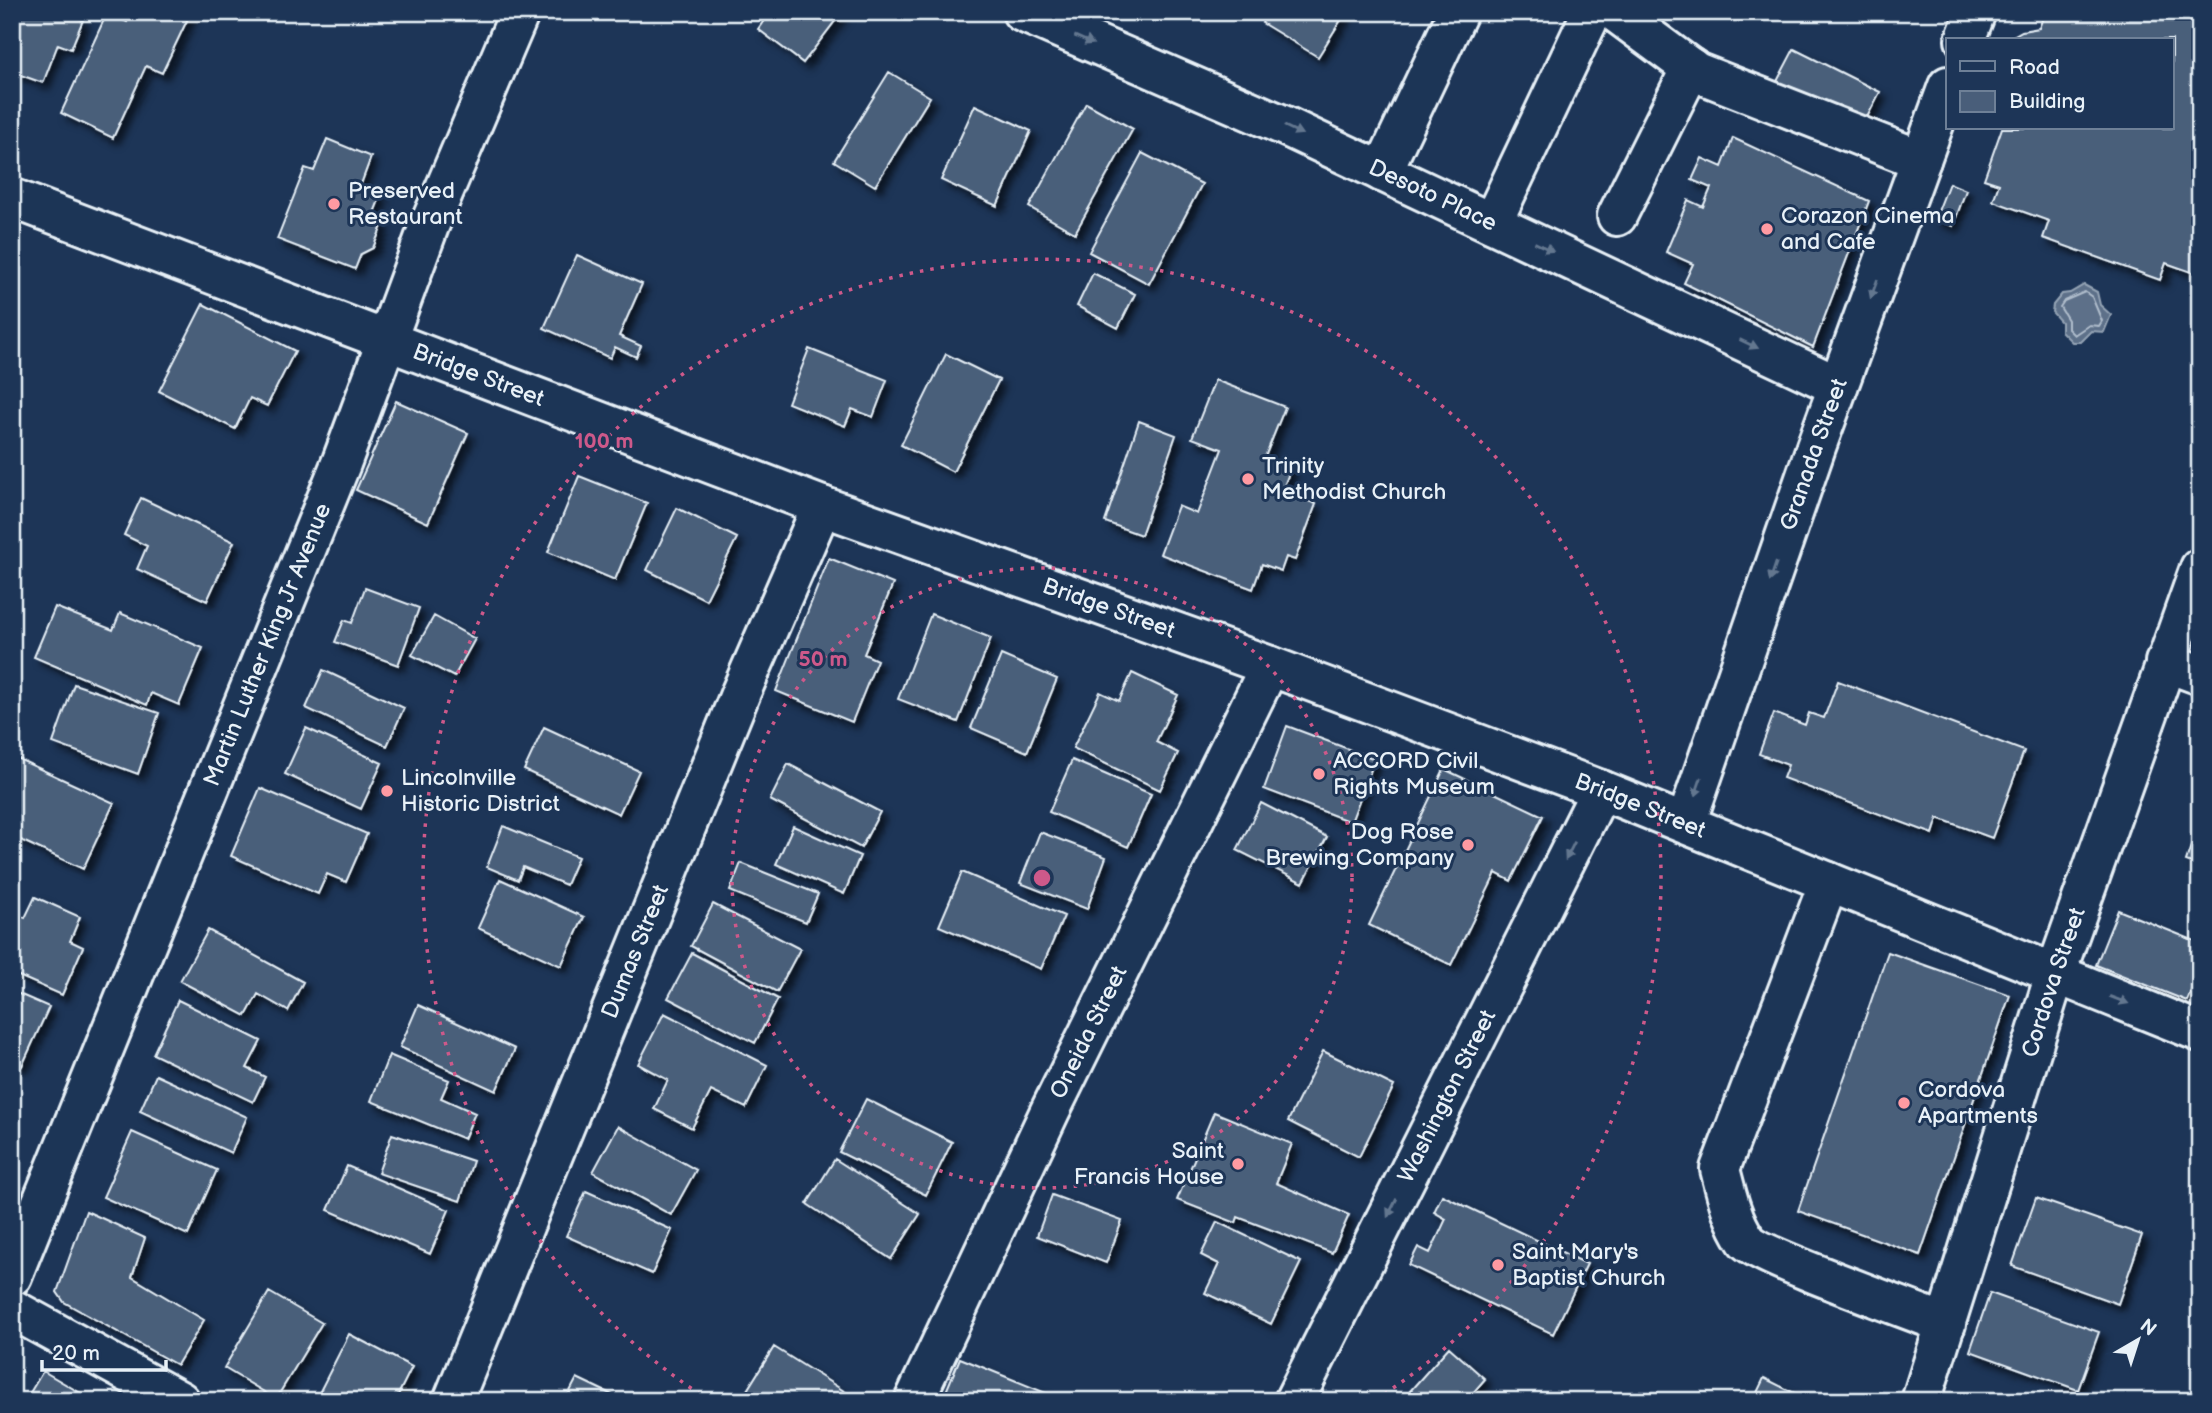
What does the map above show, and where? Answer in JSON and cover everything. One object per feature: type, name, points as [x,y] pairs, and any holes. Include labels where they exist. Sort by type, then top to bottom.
[{"type":"street","name":"Martin Luther King Jr Avenue","points":[[12,1276],[342,461],[429,226],[520,12]]},
{"type":"street","name":"Desoto Place","points":[[1022,12],[1382,172],[1838,386]]},
{"type":"street","points":[[1382,172],[1458,12]]},
{"type":"street","points":[[1492,223],[1592,12]]},
{"type":"street","points":[[1615,12],[1691,68],[1921,160]]},
{"type":"street","points":[[1966,38],[1976,12]]},
{"type":"street","points":[[1617,216],[1691,68]]},
{"type":"street","name":"Granada Street","points":[[1686,823],[1838,386],[1946,91]]},
{"type":"street","name":"Bridge Street","points":[[12,198],[822,506],[1269,666],[1601,790],[2200,1032]]},
{"type":"street","name":"Dumas Street","points":[[453,1401],[741,692],[822,506]]},
{"type":"street","name":"Cordova Street","points":[[1921,1401],[2055,975],[2183,668],[2200,568]]},
{"type":"street","name":"Oneida Street","points":[[914,1401],[1050,1111],[1269,666]]},
{"type":"street","name":"Washington Street","points":[[1294,1401],[1601,790]]},
{"type":"street","points":[[1829,883],[1720,1169],[1727,1199],[1747,1242],[1777,1258],[1946,1324]]},
{"type":"street","points":[[12,1309],[180,1401]]},
{"type":"water","points":[[2084,285],[2097,292],[2100,305],[2111,315],[2104,332],[2091,331],[2080,342],[2072,342],[2061,331],[2061,322],[2052,312],[2053,305],[2062,294],[2070,293]]},
{"type":"building","points":[[12,12],[64,12],[83,20],[71,49],[58,44],[43,83],[12,72]]},
{"type":"building","points":[[132,12],[191,12],[162,73],[146,66],[113,138],[61,113],[107,13],[127,22]]},
{"type":"building","points":[[770,12],[842,12],[803,63],[758,29]]},
{"type":"building","points":[[1268,12],[1346,12],[1318,57],[1262,23]]},
{"type":"building","points":[[2045,12],[2200,12],[2200,275],[2166,263],[2160,280],[2043,238],[2049,221],[1993,201],[1999,184],[1984,179],[2001,130],[2174,130],[2174,38],[2010,38],[2022,31],[2039,28]]},
{"type":"building","points":[[1794,49],[1880,92],[1860,131],[1774,87]]},
{"type":"building","points":[[889,72],[930,97],[875,186],[834,161]]},
{"type":"building","points":[[1086,103],[1133,129],[1075,233],[1029,207]]},
{"type":"building","points":[[975,105],[1031,131],[997,206],[941,180]]},
{"type":"building","name":"Corazon Cinema and Cafe","points":[[1733,138],[1869,201],[1813,347],[1684,283],[1693,264],[1666,252],[1688,200],[1703,207],[1711,188],[1692,180],[1702,158],[1722,167]]},
{"type":"building","name":"Preserved Restaurant","points":[[327,139],[371,157],[360,187],[381,195],[374,213],[382,226],[373,248],[361,254],[355,269],[277,239],[305,168],[314,171]]},
{"type":"building","points":[[1142,153],[1202,184],[1149,284],[1089,252]]},
{"type":"building","points":[[1949,183],[1966,190],[1953,226],[1935,219]]},
{"type":"building","points":[[577,255],[642,284],[619,336],[641,346],[636,357],[615,347],[610,358],[544,328]]},
{"type":"building","points":[[1093,273],[1135,294],[1118,328],[1077,306]]},
{"type":"building","points":[[203,304],[295,351],[267,406],[250,398],[235,429],[159,391]]},
{"type":"building","points":[[809,349],[887,380],[873,417],[852,409],[845,426],[788,403]]},
{"type":"building","points":[[946,354],[999,380],[953,472],[901,445]]},
{"type":"building","name":"Trinity Methodist Church","points":[[1215,380],[1285,407],[1265,457],[1291,468],[1282,491],[1316,504],[1295,560],[1286,557],[1281,571],[1262,564],[1253,589],[1160,554],[1178,506],[1197,514],[1222,449],[1192,438]]},
{"type":"building","points":[[396,401],[468,433],[428,523],[356,490]]},
{"type":"building","points":[[1139,421],[1176,435],[1141,535],[1105,522]]},
{"type":"building","points":[[579,476],[647,503],[615,580],[548,552]]},
{"type":"building","points":[[141,498],[234,542],[207,601],[137,569],[147,546],[124,535]]},
{"type":"building","points":[[677,508],[737,538],[706,600],[647,570]]},
{"type":"building","points":[[829,558],[893,584],[864,654],[877,660],[852,722],[776,691]]},
{"type":"building","points":[[365,588],[419,608],[398,665],[335,642],[344,620],[352,623]]},
{"type":"building","points":[[55,607],[113,630],[120,613],[203,648],[179,705],[151,693],[147,705],[34,657]]},
{"type":"building","points":[[931,614],[991,638],[958,722],[898,699]]},
{"type":"building","points":[[434,616],[475,639],[454,677],[412,655]]},
{"type":"building","points":[[1001,655],[1057,679],[1027,752],[971,728]]},
{"type":"building","points":[[323,670],[404,708],[387,746],[306,708]]},
{"type":"building","points":[[1132,673],[1178,695],[1156,742],[1178,753],[1160,790],[1073,748],[1100,692],[1119,701]]},
{"type":"building","points":[[1838,681],[2024,751],[1992,838],[1938,818],[1933,834],[1783,778],[1788,765],[1759,754],[1774,713],[1805,725],[1809,713],[1824,718]]},
{"type":"building","points":[[74,684],[159,713],[138,774],[53,743]]},
{"type":"building","name":"ACCORD Civil Rights Museum","points":[[1287,726],[1375,759],[1351,822],[1264,789]]},
{"type":"building","points":[[544,727],[639,771],[619,814],[524,770]]},
{"type":"building","points":[[306,728],[382,763],[361,809],[285,774]]},
{"type":"building","points":[[12,756],[114,803],[83,869],[12,836],[12,815],[16,806],[12,804]]},
{"type":"building","points":[[1072,760],[1151,794],[1128,847],[1049,812]]},
{"type":"building","points":[[788,764],[880,812],[861,848],[770,800]]},
{"type":"building","name":"Dog Rose Brewing Company","points":[[1444,769],[1543,816],[1511,881],[1496,873],[1451,965],[1369,925]]},
{"type":"building","points":[[260,788],[367,834],[346,882],[327,874],[318,894],[231,856]]},
{"type":"building","points":[[1261,803],[1327,837],[1303,883],[1237,850]]},
{"type":"building","points":[[2200,819],[2200,866],[2186,861]]},
{"type":"building","points":[[503,826],[578,857],[566,885],[523,867],[518,880],[487,867]]},
{"type":"building","points":[[793,826],[860,856],[844,894],[776,864]]},
{"type":"building","points":[[1040,832],[1106,857],[1087,909],[1020,883]]},
{"type":"building","points":[[741,863],[818,894],[806,922],[730,891]]},
{"type":"building","points":[[962,872],[1064,916],[1041,969],[939,926]]},
{"type":"building","points":[[500,879],[584,917],[561,966],[478,928]]},
{"type":"building","points":[[35,897],[80,917],[70,941],[83,947],[62,995],[12,973],[12,912],[25,918]]},
{"type":"building","points":[[713,904],[800,949],[777,992],[691,946]]},
{"type":"building","points":[[2118,910],[2200,943],[2200,969],[2187,1001],[2096,965]]},
{"type":"building","points":[[208,930],[303,982],[288,1011],[258,994],[246,1016],[180,981]]},
{"type":"building","name":"Cordova Apartments","points":[[1888,952],[2010,995],[1920,1255],[1798,1211]]},
{"type":"building","points":[[692,953],[778,999],[755,1043],[668,998]]},
{"type":"building","points":[[12,991],[49,1007],[22,1066],[12,1062]]},
{"type":"building","points":[[178,1000],[261,1041],[247,1068],[265,1077],[253,1102],[153,1054]]},
{"type":"building","points":[[418,1005],[515,1049],[496,1091],[400,1047]]},
{"type":"building","points":[[664,1013],[767,1065],[746,1108],[711,1091],[692,1128],[654,1109],[668,1080],[638,1064]]},
{"type":"building","points":[[1323,1051],[1394,1086],[1359,1157],[1288,1121]]},
{"type":"building","points":[[389,1055],[449,1080],[441,1098],[475,1113],[464,1139],[371,1101]]},
{"type":"building","points":[[156,1075],[247,1117],[231,1153],[140,1111]]},
{"type":"building","points":[[866,1099],[952,1142],[926,1195],[839,1152]]},
{"type":"building","name":"Saint Francis House","points":[[1214,1112],[1292,1144],[1276,1183],[1349,1215],[1332,1253],[1238,1217],[1236,1223],[1177,1200]]},
{"type":"building","points":[[618,1126],[696,1170],[671,1215],[593,1172]]},
{"type":"building","points":[[132,1132],[217,1170],[188,1235],[103,1197]]},
{"type":"building","points":[[392,1134],[473,1161],[460,1201],[378,1173]]},
{"type":"building","points":[[835,1159],[920,1214],[891,1259],[807,1204]]},
{"type":"building","points":[[347,1166],[449,1210],[430,1254],[328,1210]]},
{"type":"building","points":[[586,1191],[672,1230],[652,1274],[566,1236]]},
{"type":"building","points":[[1052,1195],[1122,1221],[1106,1263],[1037,1236]]},
{"type":"building","name":"Saint Mary's Baptist Church","points":[[1442,1195],[1587,1264],[1553,1334],[1409,1265],[1418,1247],[1430,1253],[1446,1219],[1434,1212]]},
{"type":"building","points":[[2036,1198],[2142,1235],[2118,1304],[2012,1266]]},
{"type":"building","points":[[86,1211],[145,1238],[132,1277],[204,1320],[177,1365],[64,1302],[57,1292]]},
{"type":"building","points":[[1217,1222],[1301,1262],[1271,1324],[1205,1293],[1219,1264],[1201,1255]]},
{"type":"building","points":[[269,1292],[322,1323],[276,1399],[224,1368]]},
{"type":"building","points":[[1990,1293],[2099,1332],[2078,1390],[1970,1351]]},
{"type":"building","points":[[349,1334],[412,1367],[395,1401],[315,1401]]},
{"type":"building","points":[[774,1347],[852,1396],[849,1401],[753,1401],[744,1395]]},
{"type":"building","points":[[1449,1347],[1485,1379],[1466,1401],[1421,1401],[1410,1391]]},
{"type":"building","points":[[960,1358],[1058,1398],[1057,1401],[942,1401]]},
{"type":"building","points":[[43,1371],[94,1401],[25,1401]]},
{"type":"building","points":[[577,1378],[625,1401],[565,1401]]},
{"type":"building","points":[[1764,1378],[1810,1401],[1753,1401]]},
{"type":"place","name":"Preserved Restaurant","points":[[334,204]]},
{"type":"place","name":"Corazon Cinema and Cafe","points":[[1767,229]]},
{"type":"place","name":"Trinity Methodist Church","points":[[1248,479]]},
{"type":"place","name":"ACCORD Civil Rights Museum","points":[[1319,774]]},
{"type":"place","name":"Lincolnville Historic District","points":[[387,791]]},
{"type":"place","name":"Dog Rose Brewing Company","points":[[1468,845]]},
{"type":"place","name":"Cordova Apartments","points":[[1904,1103]]},
{"type":"place","name":"Saint Francis House","points":[[1238,1164]]},
{"type":"place","name":"Saint Mary's Baptist Church","points":[[1498,1265]]}]
